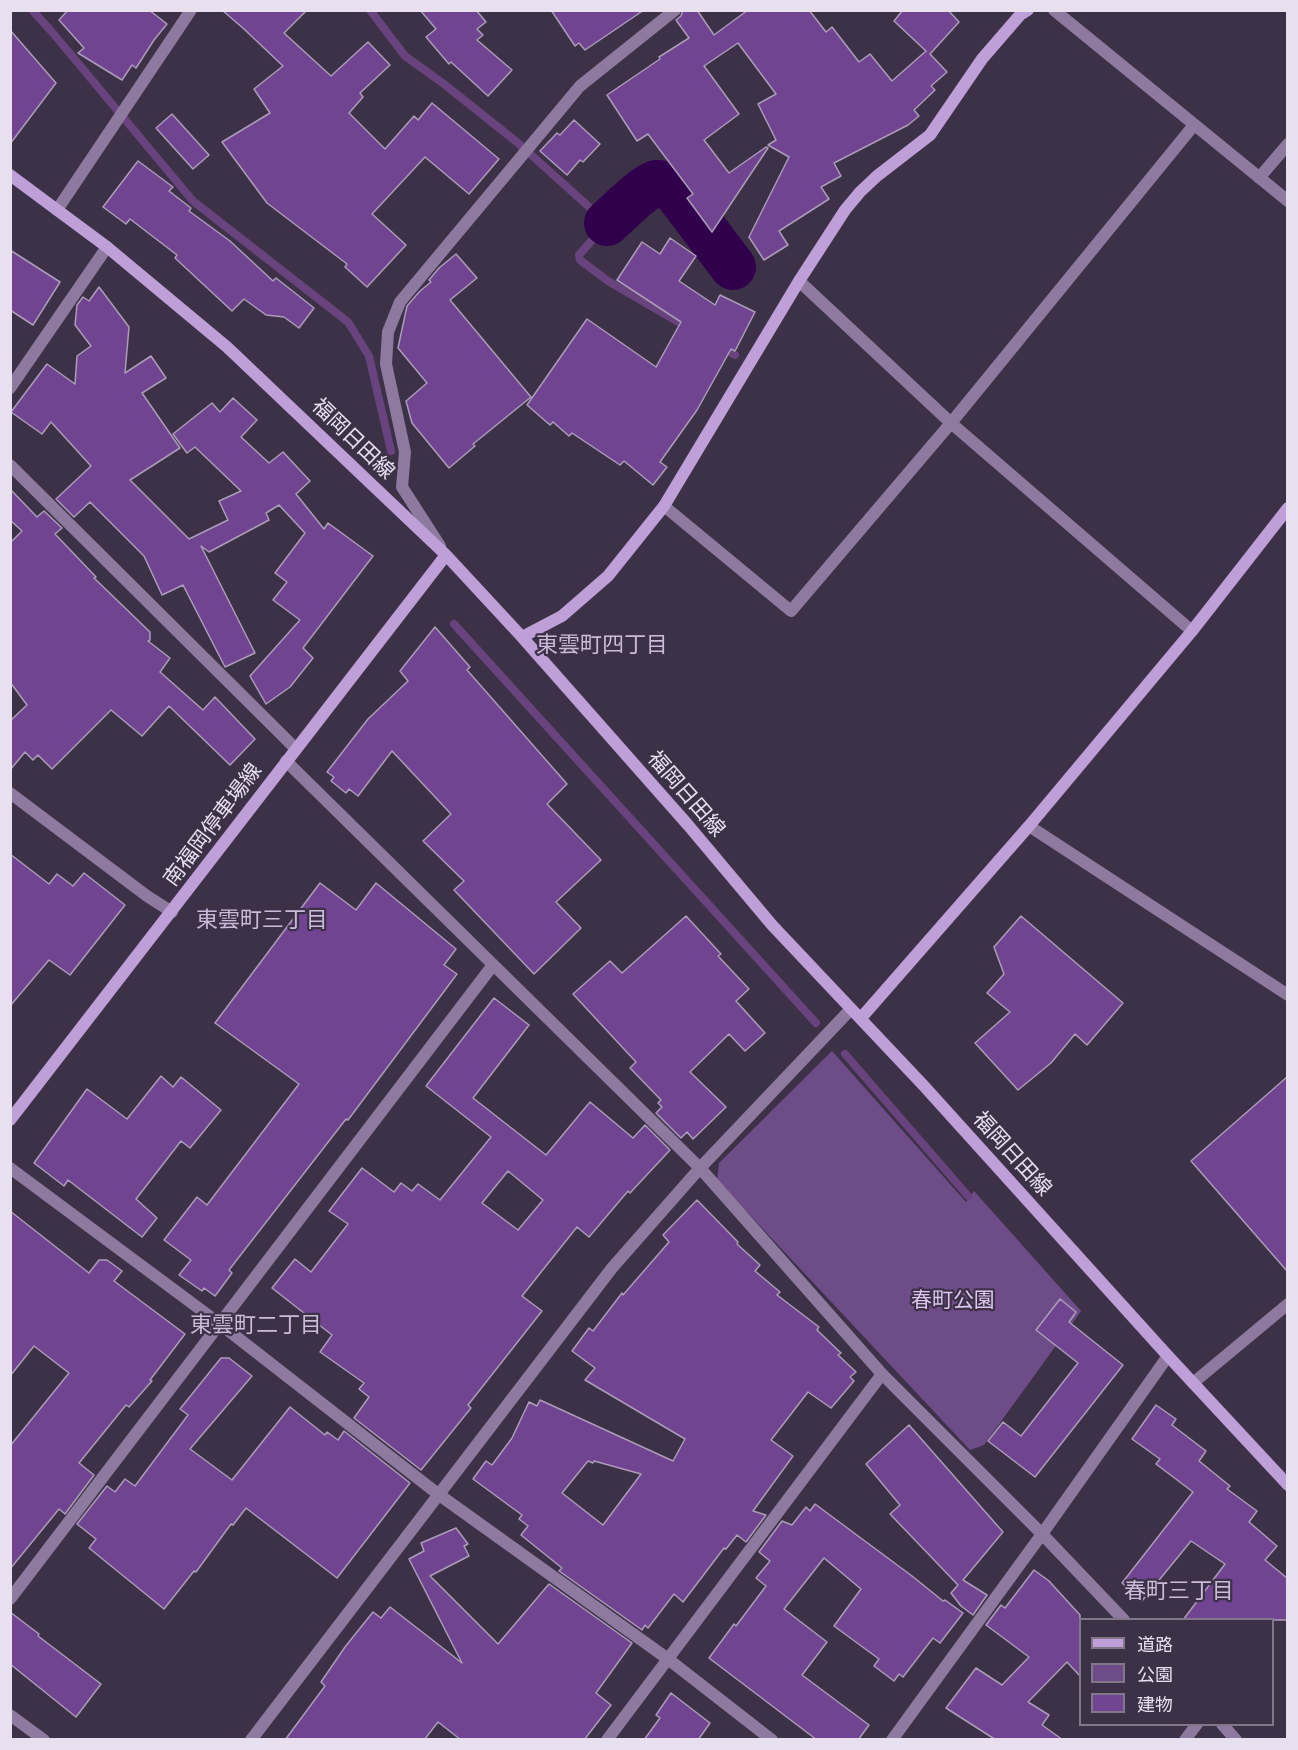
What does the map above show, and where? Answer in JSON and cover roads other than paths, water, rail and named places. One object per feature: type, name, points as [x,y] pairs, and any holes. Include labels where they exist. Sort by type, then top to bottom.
[{"type":"main road","points":[[522,637],[562,616],[609,576],[664,506],[799,281],[845,210],[877,176],[930,135],[982,59],[1020,15],[1028,10]]},
{"type":"main road","name":"福岡日田線","points":[[10,175],[106,247],[227,347],[446,555],[522,637],[688,825],[772,925],[924,1086],[1287,1485]]},
{"type":"main road","points":[[861,1018],[1029,826],[1192,631],[1287,508]]},
{"type":"main road","name":"南福岡停車場線","points":[[10,1120],[446,555]]},
{"type":"street","points":[[57,210],[191,10]]},
{"type":"street","points":[[446,555],[402,487],[405,452],[386,364],[388,332],[400,302],[580,86],[675,10]]},
{"type":"street","points":[[1054,10],[1287,201]]},
{"type":"street","points":[[664,506],[791,611],[951,423],[1194,125]]},
{"type":"street","points":[[1259,178],[1287,144]]},
{"type":"street","points":[[10,388],[106,247]]},
{"type":"street","points":[[799,281],[951,423],[1192,631]]},
{"type":"street","points":[[10,465],[296,749]]},
{"type":"street","points":[[286,761],[700,1168],[882,1374],[1042,1534],[1122,1618]]},
{"type":"street","points":[[10,793],[171,912]]},
{"type":"street","points":[[1029,826],[1287,996]]},
{"type":"street","points":[[10,1599],[493,965]]},
{"type":"street","points":[[251,1740],[612,1268],[700,1168],[851,1009]]},
{"type":"street","points":[[10,1168],[220,1324],[438,1494],[668,1659],[772,1740]]},
{"type":"street","points":[[1194,1383],[1287,1304]]},
{"type":"street","points":[[892,1740],[1168,1356]]},
{"type":"street","points":[[607,1740],[882,1374]]},
{"type":"street","points":[[10,1715],[44,1740]]},
{"type":"street","points":[[1185,1740],[1196,1726]]},
{"type":"street","points":[[1223,1726],[1236,1740]]},
{"type":"waterway","points":[[32,10],[193,201],[348,322],[369,356],[391,451]]},
{"type":"waterway","points":[[370,10],[405,56],[518,143],[607,223],[579,255],[580,260],[608,281],[687,327]]},
{"type":"waterway","points":[[607,223],[645,189],[656,183],[662,184],[677,193],[733,267]]},
{"type":"waterway","points":[[720,347],[735,355]]},
{"type":"waterway","points":[[454,624],[816,1023]]},
{"type":"waterway","points":[[845,1054],[968,1196]]},
{"type":"district","name":"東雲町四丁目","points":[[602,645]]},
{"type":"district","name":"東雲町三丁目","points":[[262,920]]},
{"type":"district","name":"東雲町二丁目","points":[[256,1325]]},
{"type":"district","name":"春町三丁目","points":[[1179,1591]]},
{"type":"park label","name":"春町公園","points":[[953,1301]]}]
